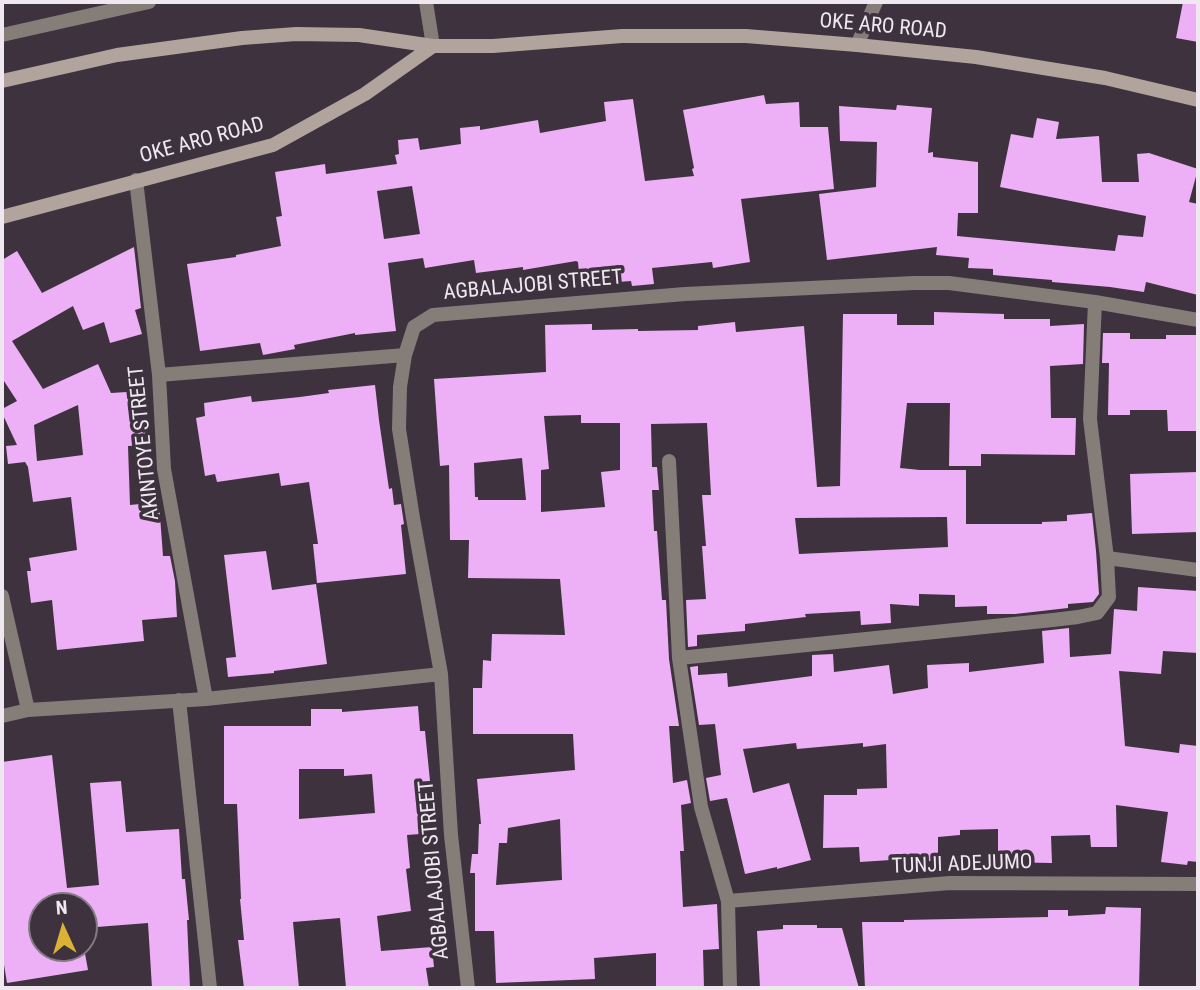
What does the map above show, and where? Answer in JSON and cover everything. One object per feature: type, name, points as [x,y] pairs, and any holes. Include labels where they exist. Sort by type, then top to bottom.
[{"type":"main road","name":"OKE ARO ROAD","points":[[2,81],[117,55],[242,38],[296,34],[359,35],[433,46],[493,46],[622,36],[746,36],[976,57],[1105,78],[1198,100]]},
{"type":"main road","name":"OKE ARO ROAD","points":[[2,217],[273,145],[365,94],[433,46]]},
{"type":"street","points":[[2,35],[149,2]]},
{"type":"street","points":[[426,2],[433,46]]},
{"type":"street","points":[[857,45],[876,2]]},
{"type":"street","name":"AKINTOYE STREET","points":[[136,180],[159,375],[164,469],[206,699]]},
{"type":"street","name":"AGBALAJOBI STREET","points":[[468,988],[451,835],[441,674],[398,429],[405,355],[414,327],[433,315],[685,294],[949,283],[1094,302],[1198,320]]},
{"type":"street","points":[[679,658],[1053,620],[1097,612],[1109,597],[1107,558],[1090,419],[1094,302]]},
{"type":"street","points":[[159,375],[405,355]]},
{"type":"street","points":[[669,461],[679,658],[701,807],[728,901],[730,988]]},
{"type":"street","points":[[1107,558],[1198,570]]},
{"type":"street","points":[[2,596],[28,710]]},
{"type":"street","points":[[2,716],[28,710],[206,699],[441,674]]},
{"type":"street","points":[[179,700],[210,988]]},
{"type":"street","name":"TUNJI ADEJUMO","points":[[728,901],[950,883],[1198,884]]},
{"type":"building","points":[[1183,2],[1198,2],[1198,42],[1176,38]]},
{"type":"building","points":[[764,95],[766,104],[799,102],[800,127],[828,127],[834,189],[741,199],[750,262],[713,268],[712,262],[652,268],[654,284],[632,286],[631,281],[580,285],[576,261],[523,270],[523,267],[476,273],[474,260],[425,268],[423,258],[388,263],[396,331],[355,333],[294,345],[295,349],[263,355],[260,343],[200,351],[187,264],[236,257],[281,246],[276,217],[282,216],[275,172],[325,164],[326,174],[397,164],[395,155],[399,154],[398,140],[418,138],[420,150],[461,144],[460,128],[480,126],[480,130],[538,120],[540,133],[606,121],[604,102],[633,99],[645,181],[694,176],[683,110]],"holes":[[[412,186],[420,234],[384,239],[377,191]]]},
{"type":"building","points":[[897,105],[932,108],[928,153],[933,152],[933,157],[978,162],[978,213],[958,213],[957,236],[1115,251],[1118,235],[1143,237],[1146,216],[1000,187],[1011,134],[1033,138],[1037,118],[1059,122],[1056,139],[1099,136],[1102,182],[1139,182],[1137,154],[1149,153],[1198,169],[1189,202],[1198,204],[1198,295],[1146,282],[1144,292],[993,275],[993,269],[968,268],[969,258],[936,255],[937,247],[827,260],[819,194],[876,187],[877,142],[840,141],[839,106],[896,110]]},
{"type":"building","points":[[134,247],[141,308],[135,310],[142,334],[110,343],[104,322],[83,330],[73,306],[12,341],[43,389],[98,364],[111,393],[142,391],[147,445],[128,446],[130,505],[159,502],[163,556],[170,556],[175,581],[177,617],[142,620],[144,641],[57,650],[52,600],[31,603],[27,571],[31,571],[29,558],[77,550],[71,497],[33,502],[25,462],[8,464],[6,446],[17,445],[2,409],[17,401],[2,378],[2,260],[17,251],[42,293]],"holes":[[[78,405],[83,455],[37,461],[34,425]]]},
{"type":"building","points":[[934,312],[1004,314],[1004,319],[1050,319],[1050,326],[1084,324],[1083,364],[1050,366],[1051,418],[1076,418],[1075,455],[981,454],[981,466],[949,466],[950,403],[907,403],[900,468],[966,470],[966,524],[1042,524],[1067,521],[1067,515],[1092,513],[1099,594],[1093,602],[1068,604],[1068,608],[987,614],[987,606],[955,607],[955,595],[919,594],[919,606],[890,604],[891,623],[861,625],[860,611],[805,614],[806,617],[745,624],[745,631],[697,635],[697,646],[688,647],[686,600],[706,599],[702,495],[711,495],[707,423],[651,424],[652,467],[657,467],[659,490],[652,490],[654,531],[657,531],[662,600],[666,600],[669,659],[679,726],[669,726],[673,783],[687,780],[691,803],[681,805],[683,907],[717,904],[719,949],[703,950],[704,988],[656,988],[656,953],[594,958],[595,979],[496,983],[494,931],[475,931],[475,873],[470,873],[472,854],[478,854],[481,824],[477,779],[575,770],[573,734],[473,734],[473,688],[482,688],[483,660],[491,661],[492,634],[565,635],[560,579],[468,578],[469,540],[450,540],[449,465],[440,466],[434,379],[546,372],[545,325],[592,324],[592,330],[638,331],[698,330],[698,326],[735,322],[736,332],[804,326],[817,487],[840,486],[843,314],[897,314],[897,325],[934,325]],"holes":[[[581,415],[581,423],[620,423],[620,470],[601,472],[605,507],[541,512],[541,470],[549,469],[544,416]],[[522,458],[526,500],[478,500],[478,497],[475,497],[474,463]],[[947,517],[948,547],[799,554],[795,518]],[[560,819],[562,880],[496,885],[499,843],[507,843],[508,828]]]},
{"type":"building","points":[[1103,333],[1130,333],[1130,339],[1166,339],[1166,335],[1196,335],[1198,431],[1168,431],[1167,410],[1130,410],[1130,415],[1108,415],[1109,363],[1102,363]]},
{"type":"building","points":[[375,385],[389,489],[392,488],[394,505],[401,504],[406,574],[317,583],[313,544],[318,544],[309,482],[281,486],[279,473],[217,482],[215,474],[205,476],[196,418],[205,416],[204,403],[251,396],[252,402],[300,397],[329,393],[328,390]]},
{"type":"building","points":[[1198,472],[1198,532],[1132,534],[1130,474]]},
{"type":"building","points":[[266,551],[272,590],[316,584],[327,664],[228,677],[226,658],[236,657],[224,555]]},
{"type":"building","points":[[1138,587],[1198,591],[1198,653],[1163,651],[1161,674],[1119,671],[1125,746],[1179,753],[1180,744],[1198,746],[1198,862],[1188,861],[1187,865],[1161,862],[1168,812],[1116,805],[1117,847],[1091,847],[1090,835],[1051,836],[1052,863],[998,862],[998,829],[960,830],[960,835],[938,837],[938,861],[860,862],[859,847],[823,848],[824,795],[857,795],[857,789],[887,788],[886,744],[863,747],[863,743],[797,749],[796,743],[743,749],[753,793],[789,783],[811,860],[745,874],[727,798],[710,801],[706,778],[721,775],[715,724],[699,725],[690,667],[698,666],[698,675],[727,673],[728,687],[812,676],[812,655],[833,654],[834,672],[889,665],[893,694],[928,688],[927,665],[969,663],[969,672],[1044,663],[1042,631],[1069,628],[1070,657],[1111,654],[1114,609],[1137,611]]},
{"type":"building","points":[[418,706],[420,731],[425,731],[430,781],[415,782],[420,834],[407,835],[410,868],[406,869],[411,911],[377,916],[381,951],[432,947],[434,967],[426,968],[429,988],[346,988],[340,918],[293,922],[299,988],[244,988],[238,940],[244,940],[237,804],[224,804],[224,726],[311,726],[311,709],[342,709],[342,712]],"holes":[[[299,769],[344,769],[344,776],[372,774],[375,813],[299,819]]]},
{"type":"building","points":[[52,755],[67,888],[99,885],[90,783],[121,781],[126,832],[179,829],[182,879],[185,879],[189,920],[190,988],[152,988],[148,923],[98,927],[98,892],[28,892],[28,962],[87,962],[88,970],[7,983],[2,953],[2,762]]},
{"type":"building","points":[[1106,907],[1141,908],[1139,988],[865,988],[862,922],[1048,917],[1048,910],[1068,910],[1068,916],[1105,914]]},
{"type":"building","points":[[783,925],[842,928],[859,988],[760,988],[757,931],[783,929]]}]
